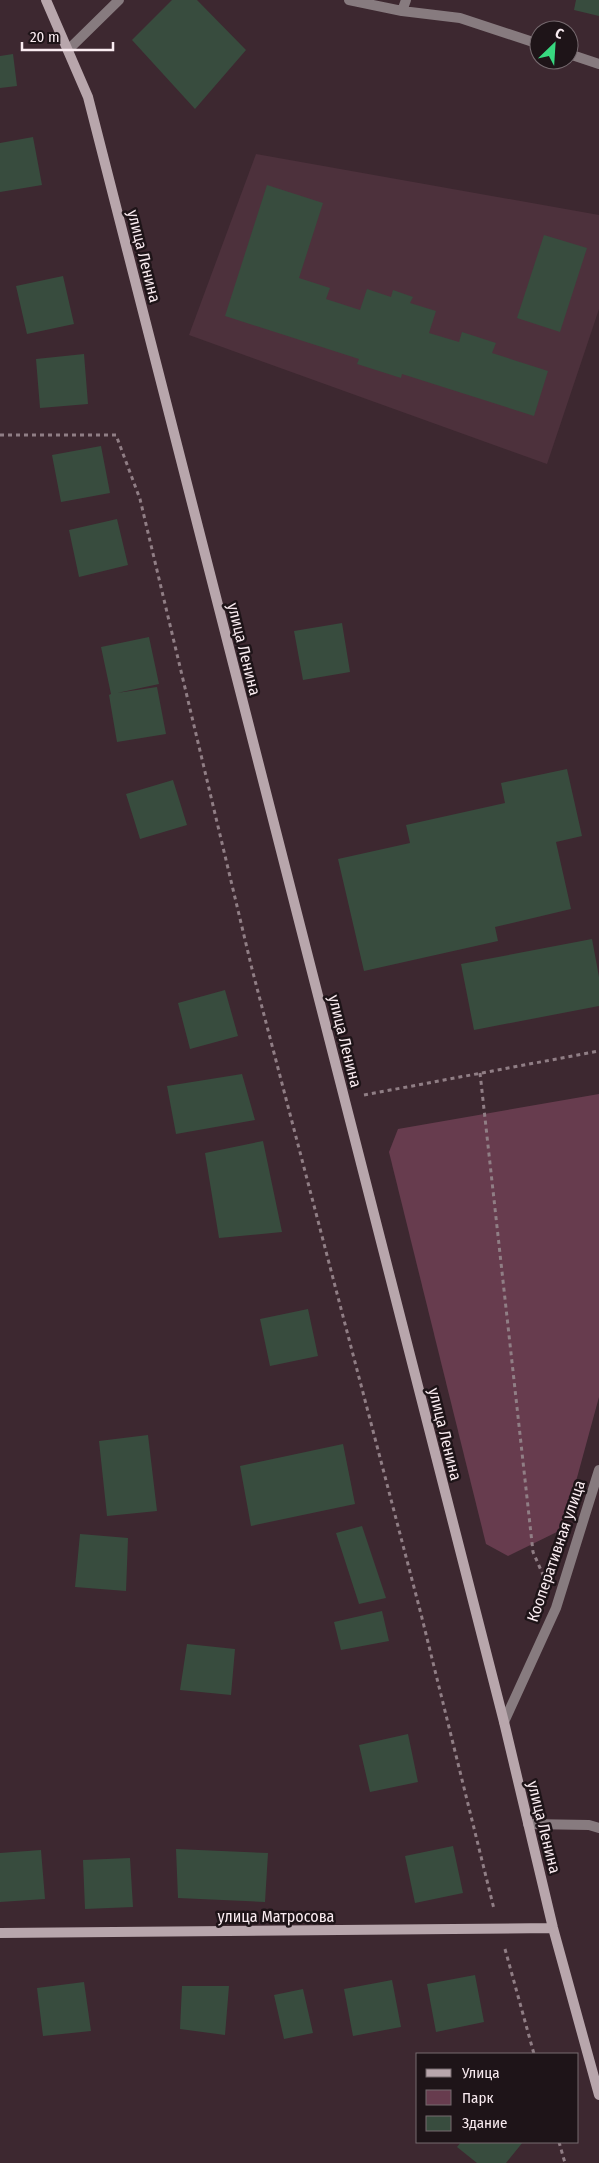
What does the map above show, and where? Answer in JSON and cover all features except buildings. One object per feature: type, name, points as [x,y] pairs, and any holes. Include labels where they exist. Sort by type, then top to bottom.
[{"type":"street","name":"улица Ленина","points":[[46,0],[88,97],[504,1722],[553,1928],[599,2095]]},
{"type":"street","points":[[68,50],[119,0]]},
{"type":"street","points":[[349,0],[402,11],[460,18],[529,41]]},
{"type":"street","points":[[402,11],[406,0]]},
{"type":"street","points":[[579,57],[599,64]]},
{"type":"street","name":"Кооперативная улица","points":[[504,1722],[556,1608],[599,1470]]},
{"type":"street","points":[[528,1824],[589,1825],[599,1828]]},
{"type":"street","name":"улица Матросова","points":[[0,1933],[553,1928]]},
{"type":"path","points":[[0,435],[116,435],[140,499],[252,969],[421,1614],[499,1929],[534,2053]]},
{"type":"path","points":[[344,1099],[599,1051]]},
{"type":"path","points":[[480,1073],[533,1552],[556,1608]]},
{"type":"path","points":[[559,2143],[565,2163]]},
{"type":"shaded area","points":[[256,154],[599,215],[599,309],[547,464],[189,335]]},
{"type":"green space","points":[[599,1094],[599,1397],[563,1529],[508,1556],[486,1544],[389,1152],[398,1129]]}]
